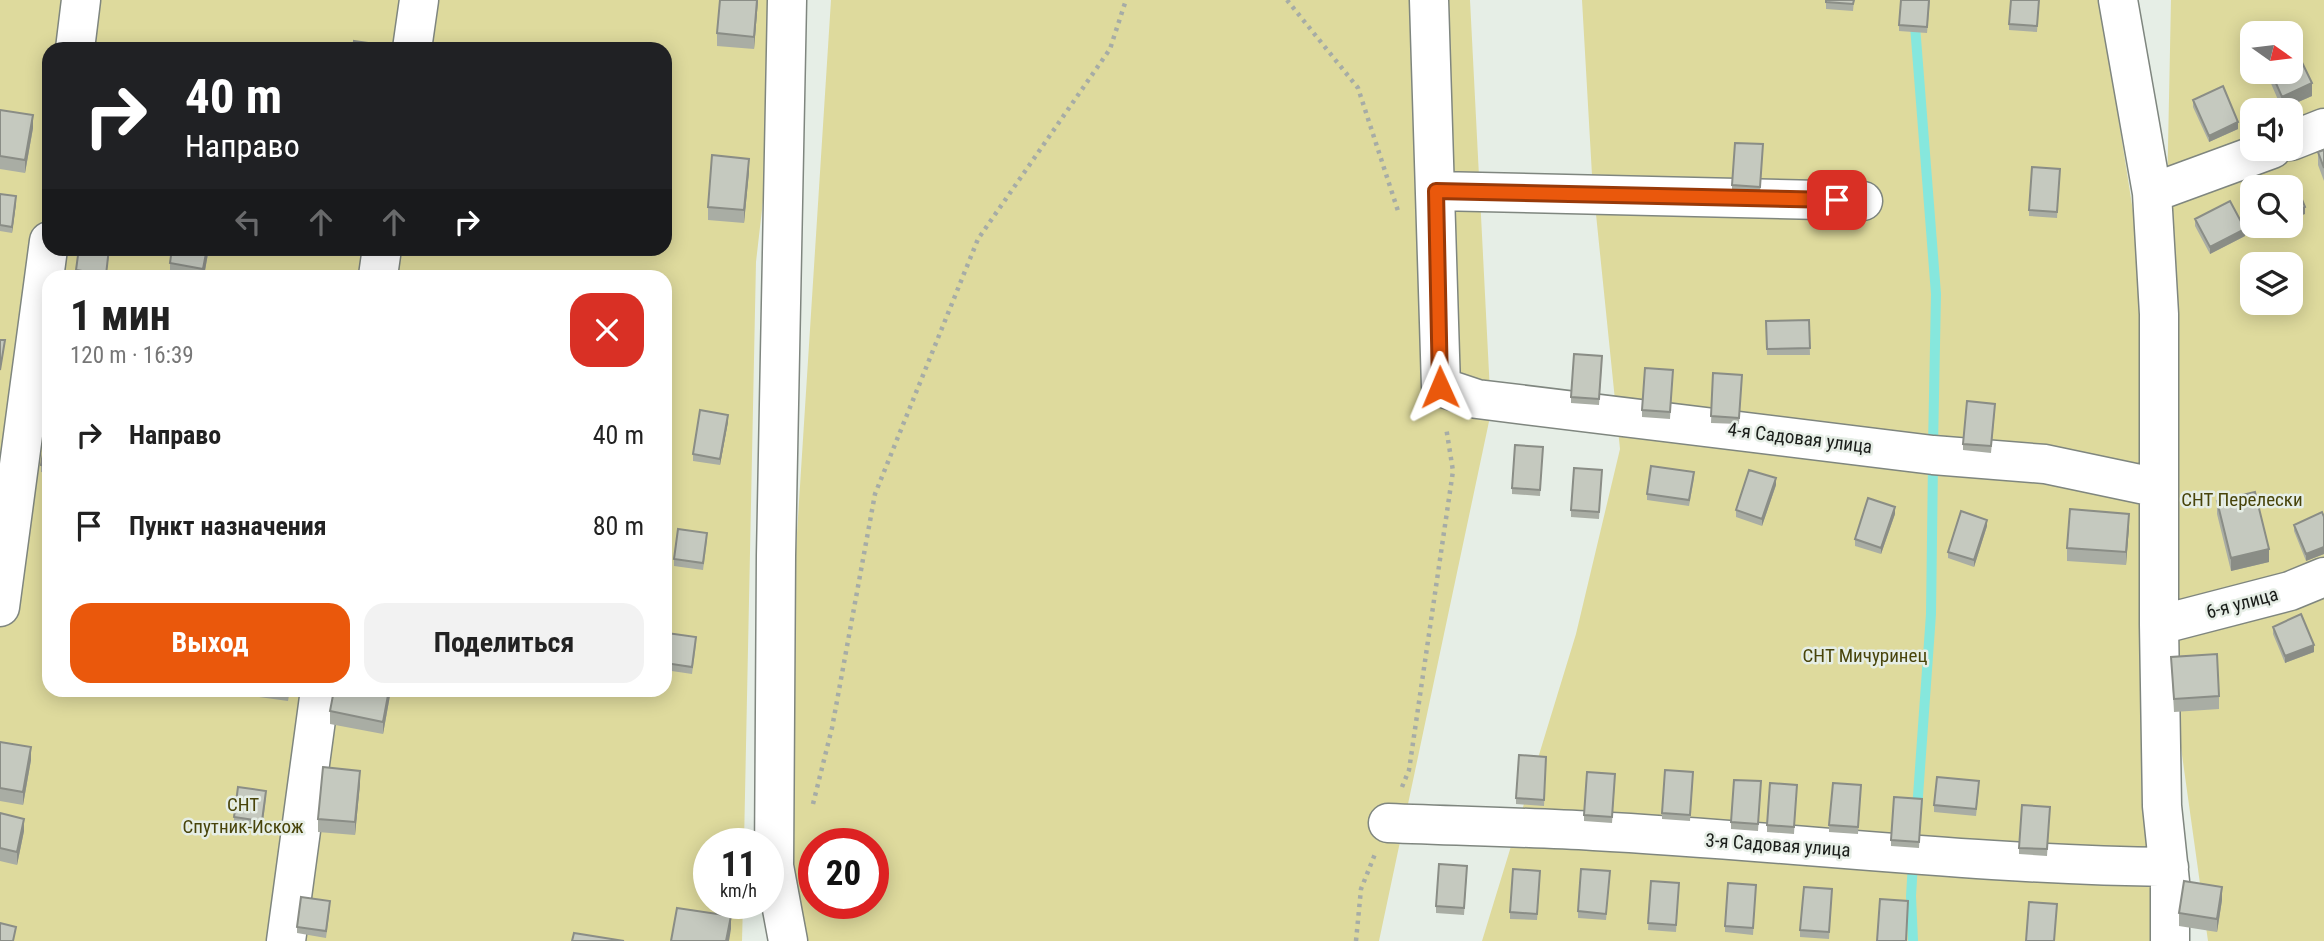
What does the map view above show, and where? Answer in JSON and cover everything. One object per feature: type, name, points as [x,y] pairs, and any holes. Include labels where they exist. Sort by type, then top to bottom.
[{"type":"street","points":[[76,42],[81,0]]},
{"type":"street","points":[[413,42],[419,0]]},
{"type":"street","points":[[787,0],[776,542],[774,866],[788,941]]},
{"type":"street","points":[[1429,0],[1440,387]]},
{"type":"street","points":[[2118,0],[2152,193],[2159,314],[2162,806],[2169,867],[2170,941]]},
{"type":"street","points":[[2303,136],[2324,128]]},
{"type":"street","points":[[2152,193],[2240,161]]},
{"type":"street","points":[[1436,191],[1863,201]]},
{"type":"street","points":[[0,607],[42,293]]},
{"type":"street","name":"4-я Садовая улица","points":[[1440,387],[1490,401],[1933,455],[2045,464],[2159,488]]},
{"type":"street","name":"6-я улица","points":[[2159,625],[2290,590],[2324,577]]},
{"type":"street","points":[[286,941],[319,697]]},
{"type":"street","name":"3-я Садовая улица","points":[[1388,823],[1592,830],[1941,858],[2085,866],[2169,867]]},
{"type":"path","points":[[813,805],[832,728],[875,494],[978,239],[1110,49],[1126,0]]},
{"type":"path","points":[[1287,0],[1358,88],[1400,217]]},
{"type":"path","points":[[1356,941],[1362,889],[1409,769],[1453,471],[1440,387]]},
{"type":"green space","name":"СНТ Спутник-Искож","points":[[0,0],[786,0],[756,262],[744,828],[693,828],[693,919],[743,919],[742,941],[0,941]]},
{"type":"green space","points":[[831,0],[1470,0],[1491,412],[1379,941],[771,941],[772,919],[784,919],[784,828],[778,828]]},
{"type":"green space","name":"СНТ Мичуринец","points":[[1582,0],[2100,0],[2147,301],[2155,941],[1482,941],[1576,634],[1620,449],[1592,175]]},
{"type":"green space","name":"СНТ Перелески","points":[[2171,0],[2324,0],[2324,941],[2208,941],[2159,590]]},
{"type":"building","points":[[720,0],[757,0],[754,37],[717,33]]},
{"type":"building","points":[[1826,0],[1854,0],[1853,4]]},
{"type":"building","points":[[1901,0],[1929,0],[1927,27],[1899,25]]},
{"type":"building","points":[[2011,0],[2039,0],[2037,26],[2009,24]]},
{"type":"building","points":[[2303,64],[2312,83],[2282,97],[2276,84],[2303,84]]},
{"type":"building","points":[[2223,86],[2238,122],[2209,136],[2193,100]]},
{"type":"building","points":[[0,110],[33,115],[25,160],[0,156]]},
{"type":"building","points":[[1735,143],[1763,144],[1760,187],[1732,185]]},
{"type":"building","points":[[2324,150],[2324,168],[2318,152]]},
{"type":"building","points":[[712,155],[749,159],[744,210],[708,207]]},
{"type":"building","points":[[2032,167],[2060,169],[2057,212],[2029,210]]},
{"type":"building","points":[[0,194],[16,196],[12,227],[0,225]]},
{"type":"building","points":[[2230,201],[2240,220],[2240,232],[2210,247],[2195,219]]},
{"type":"building","points":[[78,256],[108,256],[107,270],[76,270]]},
{"type":"building","points":[[171,256],[205,256],[203,269],[170,263]]},
{"type":"building","points":[[1809,320],[1810,348],[1767,349],[1766,321]]},
{"type":"building","points":[[0,340],[5,340],[0,370]]},
{"type":"building","points":[[1574,354],[1602,356],[1599,399],[1571,397]]},
{"type":"building","points":[[1645,368],[1673,370],[1670,412],[1642,410]]},
{"type":"building","points":[[1713,373],[1742,375],[1739,418],[1711,416]]},
{"type":"building","points":[[1967,401],[1995,404],[1991,446],[1963,444]]},
{"type":"building","points":[[700,410],[728,415],[720,459],[693,454]]},
{"type":"building","points":[[1515,445],[1543,447],[1540,490],[1512,488]]},
{"type":"building","points":[[1651,466],[1694,472],[1689,500],[1647,494]]},
{"type":"building","points":[[1574,468],[1602,470],[1599,512],[1571,510]]},
{"type":"building","points":[[1749,470],[1776,478],[1762,519],[1736,510]]},
{"type":"building","points":[[2255,492],[2269,549],[2231,558],[2217,501]]},
{"type":"building","points":[[1868,498],[1895,507],[1881,548],[1855,539]]},
{"type":"building","points":[[2070,509],[2129,514],[2126,552],[2067,548]]},
{"type":"building","points":[[1961,511],[1987,520],[1974,560],[1948,552]]},
{"type":"building","points":[[2322,512],[2324,547],[2306,554],[2294,525]]},
{"type":"building","points":[[678,529],[707,533],[703,563],[674,559]]},
{"type":"building","points":[[2301,614],[2314,645],[2285,656],[2273,627]]},
{"type":"building","points":[[672,634],[696,637],[692,667],[672,664]]},
{"type":"building","points":[[2217,654],[2219,696],[2174,699],[2171,657]]},
{"type":"building","points":[[333,697],[388,697],[383,722],[330,711]]},
{"type":"building","points":[[0,742],[31,747],[23,792],[0,788]]},
{"type":"building","points":[[1519,755],[1546,757],[1544,800],[1516,798]]},
{"type":"building","points":[[323,767],[360,771],[355,822],[318,819]]},
{"type":"building","points":[[1665,770],[1693,772],[1690,815],[1662,813]]},
{"type":"building","points":[[1587,772],[1615,774],[1612,817],[1584,815]]},
{"type":"building","points":[[1937,777],[1979,781],[1976,809],[1934,805]]},
{"type":"building","points":[[1734,780],[1761,781],[1758,824],[1731,822]]},
{"type":"building","points":[[1770,783],[1797,785],[1794,827],[1767,825]]},
{"type":"building","points":[[1833,783],[1861,785],[1858,827],[1829,825]]},
{"type":"building","points":[[238,787],[266,791],[262,821],[234,817]]},
{"type":"building","points":[[1894,797],[1922,799],[1919,842],[1891,840]]},
{"type":"building","points":[[2022,805],[2050,807],[2047,849],[2019,848]]},
{"type":"building","points":[[0,813],[24,819],[17,852],[0,848]]},
{"type":"building","points":[[1439,864],[1467,866],[1464,908],[1436,906]]},
{"type":"building","points":[[1513,869],[1540,871],[1537,914],[1510,912]]},
{"type":"building","points":[[1581,869],[1610,871],[1606,914],[1578,911]]},
{"type":"building","points":[[1651,881],[1679,883],[1676,925],[1648,923]]},
{"type":"building","points":[[2184,881],[2222,887],[2217,919],[2179,913]]},
{"type":"building","points":[[1728,883],[1756,885],[1753,928],[1725,926]]},
{"type":"building","points":[[1804,887],[1832,889],[1829,932],[1800,930]]},
{"type":"building","points":[[301,897],[330,901],[326,931],[297,927]]},
{"type":"building","points":[[1880,899],[1908,901],[1906,941],[1877,941]]},
{"type":"building","points":[[2029,902],[2057,904],[2054,941],[2026,941]]},
{"type":"building","points":[[677,908],[693,910],[693,919],[730,919],[726,941],[671,941]]},
{"type":"building","points":[[0,923],[16,927],[13,941],[0,941]]},
{"type":"building","points":[[574,933],[624,941],[572,941]]},
{"type":"waterway","points":[[1913,0],[1936,294],[1933,447]]},
{"type":"waterway","points":[[1917,810],[1931,614],[1933,462]]},
{"type":"waterway","points":[[1913,863],[1913,941]]},
{"type":"route","points":[[1440,387],[1436,191],[1837,200]]}]
